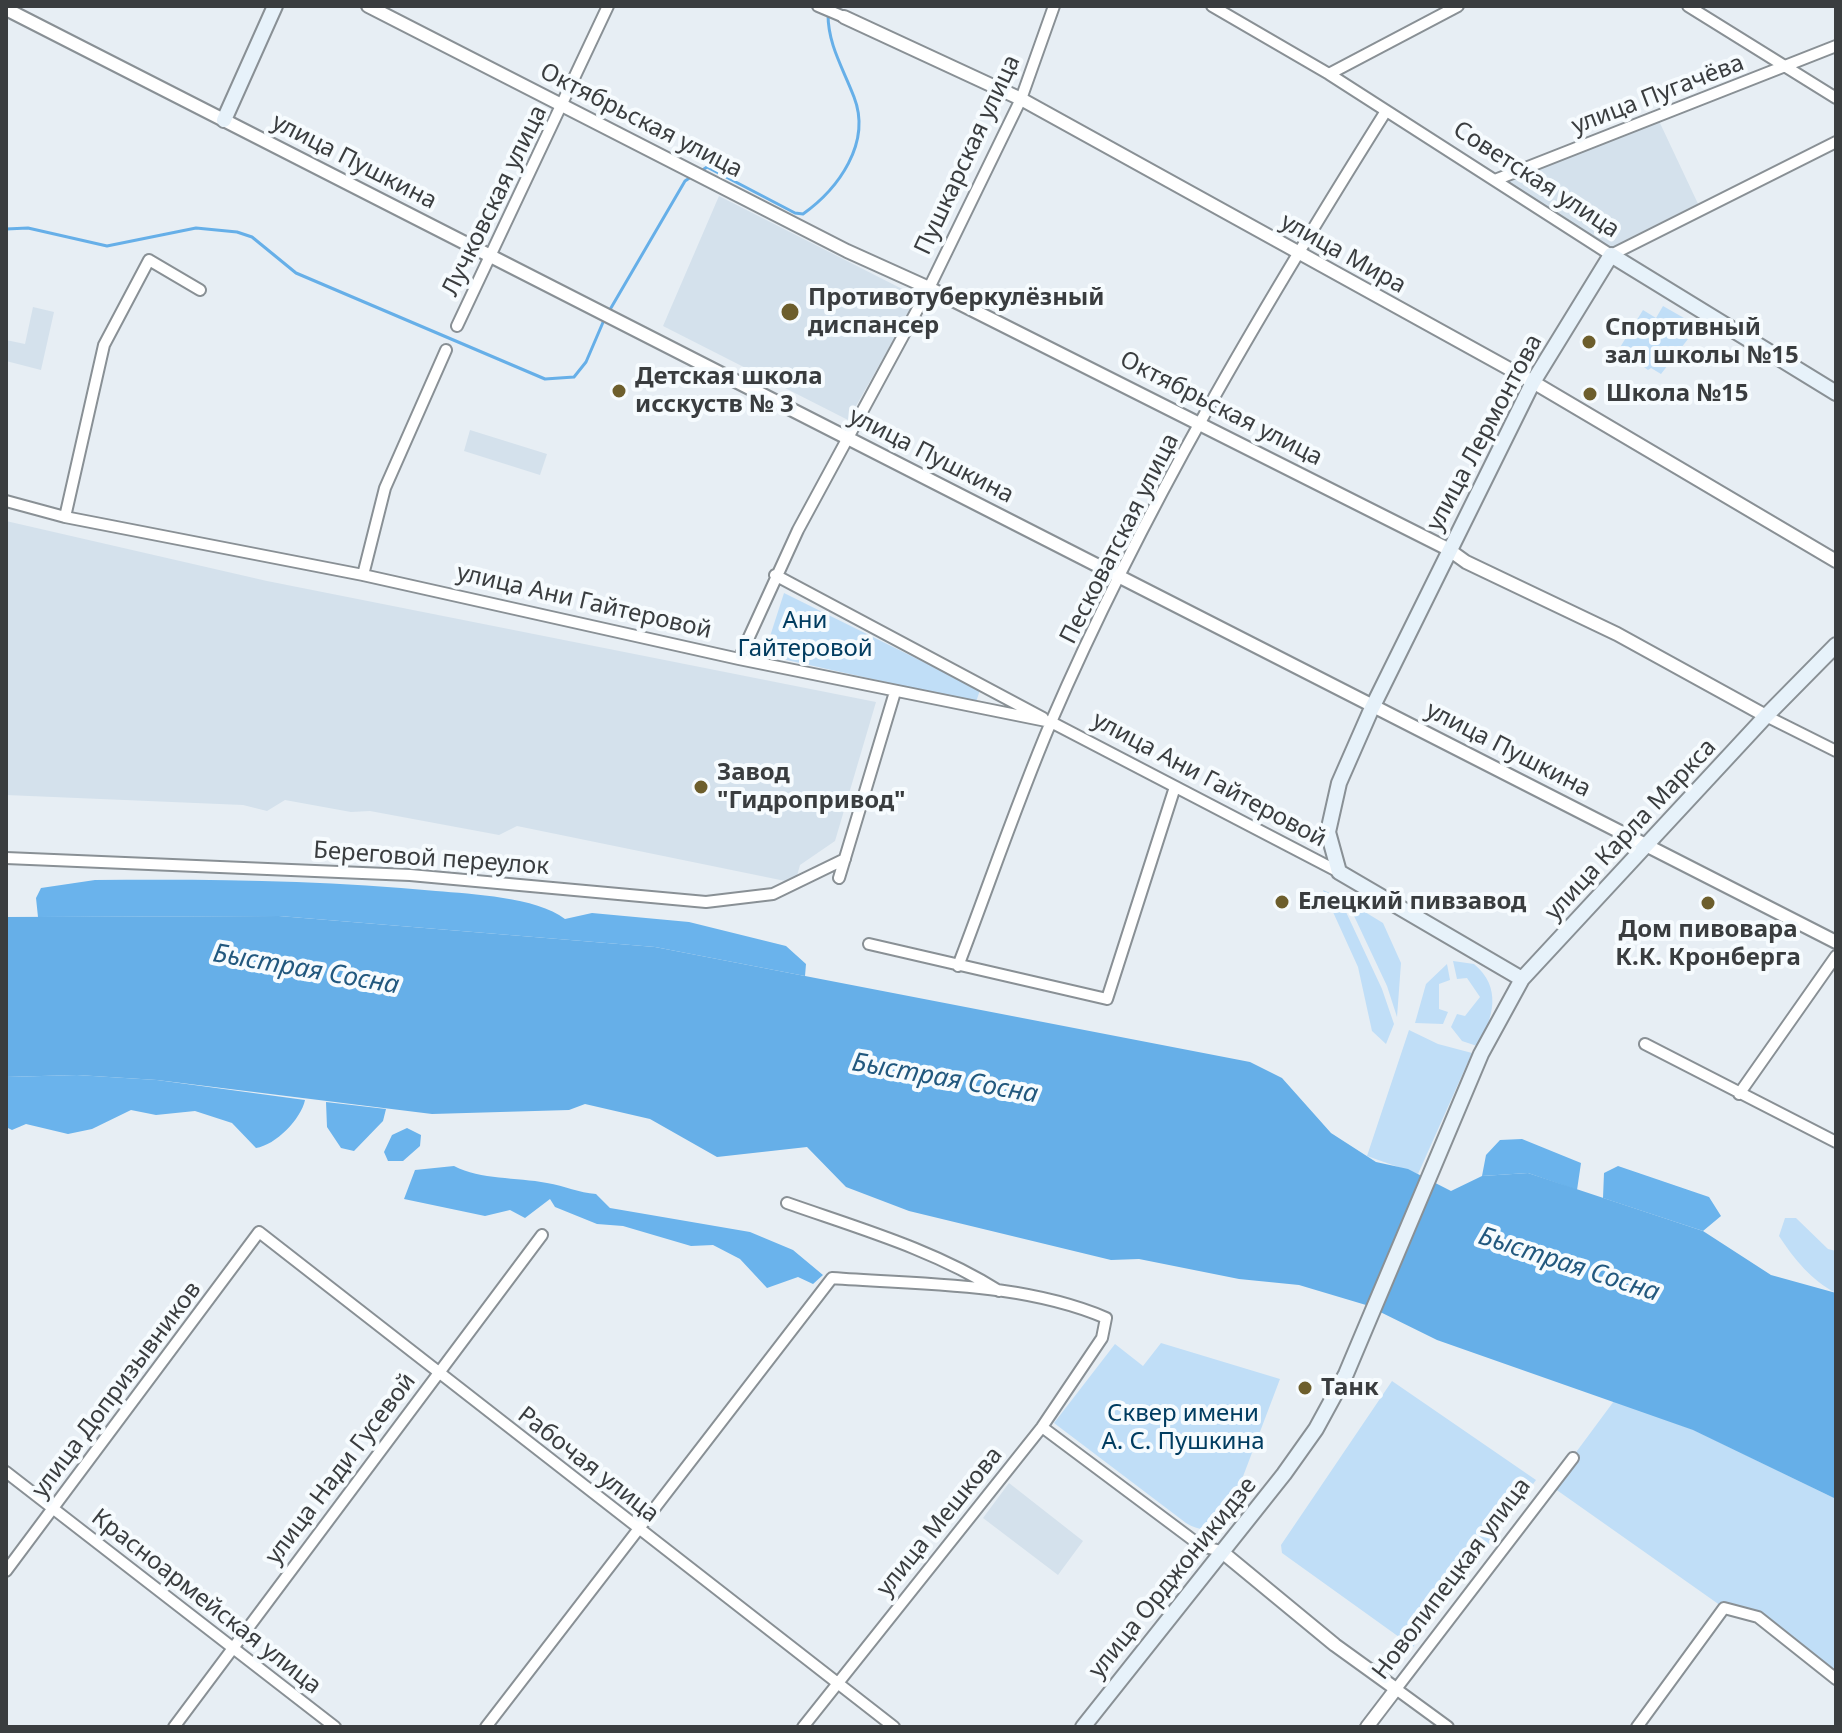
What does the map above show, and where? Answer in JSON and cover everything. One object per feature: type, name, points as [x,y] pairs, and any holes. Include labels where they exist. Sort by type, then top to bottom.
[{"type":"main road","points":[[224,120],[275,6]]},
{"type":"main road","name":"улица Лермонтова","points":[[1339,872],[1328,832],[1339,783],[1448,549],[1533,382],[1611,255]]},
{"type":"main road","name":"Советская улица","points":[[1611,255],[1836,393]]},
{"type":"main road","name":"улица Карла Маркса","points":[[1478,1060],[1522,979],[1836,645]]},
{"type":"main road","name":"улица Ани Гайтеровой","points":[[1339,872],[1522,979]]},
{"type":"main road","name":"улица Орджоникидзе","points":[[1083,1727],[1284,1474],[1316,1429],[1346,1374],[1478,1060]]},
{"type":"street","name":"Октябрьская улица","points":[[368,6],[847,251],[929,288],[1201,423],[1448,549],[1466,562],[1617,634],[1836,751]]},
{"type":"street","name":"Лучковская улица","points":[[457,326],[564,106],[608,6]]},
{"type":"street","name":"улица Мира","points":[[818,6],[1021,99],[1296,254],[1533,382],[1836,561]]},
{"type":"street","name":"Пушкарская улица","points":[[739,659],[775,575],[845,437],[929,288],[1021,99],[1054,6]]},
{"type":"street","name":"Советская улица","points":[[1212,6],[1329,74],[1611,255]]},
{"type":"street","points":[[1329,74],[1458,6]]},
{"type":"street","points":[[1688,6],[1836,98]]},
{"type":"street","name":"улица Пушкина","points":[[6,9],[1836,942]]},
{"type":"street","name":"улица Пугачёва","points":[[1495,180],[1836,46]]},
{"type":"street","name":"Песковатская улица","points":[[958,966],[1051,722],[1120,577],[1201,423],[1296,254],[1386,111]]},
{"type":"street","points":[[1611,255],[1836,142]]},
{"type":"street","points":[[65,517],[104,345],[149,260],[200,290]]},
{"type":"street","points":[[363,575],[385,488],[446,350]]},
{"type":"street","name":"улица Ани Гайтеровой","points":[[6,501],[65,517],[363,575],[739,659],[1051,722],[1339,872]]},
{"type":"street","points":[[775,575],[1051,722]]},
{"type":"street","points":[[839,878],[895,692]]},
{"type":"street","points":[[869,944],[1107,999],[1175,787]]},
{"type":"street","name":"Береговой переулок","points":[[6,858],[410,875],[706,902],[773,894],[845,859]]},
{"type":"street","points":[[1739,1094],[1836,956]]},
{"type":"street","points":[[1645,1044],[1836,1142]]},
{"type":"street","points":[[787,1203],[970,1273],[1000,1292]]},
{"type":"street","name":"Рабочая улица","points":[[259,1232],[894,1727]]},
{"type":"street","name":"улица Допризывников","points":[[6,1571],[259,1232]]},
{"type":"street","name":"улица Нади Гусевой","points":[[174,1727],[542,1235]]},
{"type":"street","points":[[486,1727],[832,1278],[1000,1292]]},
{"type":"street","name":"улица Мешкова","points":[[803,1727],[1042,1427],[1102,1338],[1106,1318],[1070,1303],[1000,1292]]},
{"type":"street","points":[[1042,1427],[1201,1546],[1221,1551],[1335,1645],[1448,1727]]},
{"type":"street","name":"Новолипецкая улица","points":[[1367,1727],[1573,1458]]},
{"type":"street","name":"Красноармейская улица","points":[[6,1472],[335,1727]]},
{"type":"street","points":[[1637,1727],[1724,1608],[1758,1617],[1836,1679]]},
{"type":"shaded area","points":[[1659,121],[1700,208],[1610,252],[1501,181]]},
{"type":"shaded area","name":"Противотуберкулёзный диспансер","points":[[719,196],[918,297],[848,420],[663,326]]},
{"type":"shaded area","points":[[33,307],[54,312],[41,370],[6,361],[6,340],[25,344]]},
{"type":"shaded area","points":[[470,430],[547,454],[540,475],[464,451]]},
{"type":"shaded area","points":[[6,521],[267,581],[876,702],[835,841],[800,865],[795,883],[517,826],[499,835],[370,811],[351,812],[285,800],[267,811],[243,805],[6,795]]},
{"type":"shaded area","points":[[95,880],[351,884],[503,898],[538,906],[565,919],[592,913],[689,922],[786,946],[806,964],[805,976],[655,947],[279,916],[38,917],[36,898],[41,888]]},
{"type":"shaded area","points":[[77,1075],[157,1080],[305,1100],[286,1130],[272,1142],[256,1148],[232,1123],[195,1111],[156,1115],[131,1110],[92,1129],[68,1134],[26,1124],[12,1130],[6,1127],[6,1077]]},
{"type":"shaded area","points":[[326,1102],[386,1109],[383,1121],[354,1151],[341,1148],[327,1127]]},
{"type":"shaded area","points":[[407,1128],[421,1135],[420,1146],[403,1161],[388,1161],[384,1152],[392,1135]]},
{"type":"shaded area","points":[[1522,1139],[1581,1163],[1577,1190],[1528,1173],[1482,1176],[1486,1155],[1500,1140]]},
{"type":"shaded area","points":[[454,1166],[476,1174],[547,1183],[596,1194],[610,1208],[750,1232],[793,1250],[823,1275],[813,1284],[798,1277],[767,1288],[740,1259],[713,1245],[691,1246],[623,1226],[597,1224],[555,1207],[550,1199],[525,1218],[510,1210],[485,1216],[404,1199],[415,1170]]},
{"type":"shaded area","points":[[1618,1166],[1709,1197],[1721,1216],[1703,1231],[1603,1198],[1604,1173]]},
{"type":"shaded area","points":[[1009,1483],[1083,1541],[1058,1575],[983,1518]]},
{"type":"green space","points":[[1663,306],[1698,326],[1661,374],[1651,368],[1648,370],[1619,349],[1643,310],[1656,318]]},
{"type":"green space","name":"Ани Гайтеровой","points":[[784,593],[980,690],[976,702],[764,655]]},
{"type":"green space","points":[[1323,890],[1339,897],[1382,989],[1394,1024],[1386,1044],[1372,1031],[1358,967]]},
{"type":"green space","points":[[1347,901],[1383,923],[1401,963],[1397,1017],[1387,986]]},
{"type":"green space","points":[[1453,961],[1474,964],[1483,973],[1492,993],[1488,1025],[1477,1046],[1462,1041],[1451,1027],[1457,1014],[1465,1016],[1480,997],[1467,978],[1457,979]]},
{"type":"green space","points":[[1447,964],[1450,980],[1439,984],[1439,1009],[1448,1012],[1443,1024],[1415,1023],[1426,984]]},
{"type":"green space","points":[[1409,1030],[1438,1044],[1472,1053],[1418,1174],[1367,1156]]},
{"type":"green space","points":[[1785,1218],[1796,1218],[1828,1249],[1836,1251],[1836,1293],[1811,1276],[1785,1245],[1779,1236]]},
{"type":"green space","name":"Сквер имени А. С. Пушкина","points":[[1161,1343],[1280,1379],[1228,1516],[1204,1529],[1186,1523],[1054,1423],[1115,1344],[1143,1366]]},
{"type":"green space","points":[[1392,1381],[1536,1480],[1413,1647],[1282,1553],[1281,1545]]},
{"type":"green space","points":[[1614,1401],[1694,1430],[1836,1499],[1836,1679],[1759,1617],[1724,1608],[1551,1486]]},
{"type":"water","name":"Быстрая Сосна","points":[[279,916],[655,947],[1250,1062],[1282,1078],[1331,1133],[1376,1162],[1408,1169],[1451,1191],[1482,1176],[1528,1173],[1703,1231],[1771,1275],[1836,1293],[1836,1499],[1693,1430],[1437,1340],[1366,1305],[1299,1285],[1239,1279],[1139,1259],[1111,1260],[909,1211],[846,1187],[807,1147],[717,1157],[650,1119],[585,1104],[569,1110],[432,1114],[157,1080],[77,1075],[6,1077],[6,917]]},
{"type":"waterway","points":[[701,171],[707,167],[795,213],[803,214],[828,192],[848,163],[859,131],[854,97],[833,46],[828,14]]},
{"type":"waterway","points":[[608,313],[685,181],[691,177]]},
{"type":"waterway","points":[[6,229],[28,228],[107,246],[196,228],[237,232],[252,237],[296,273],[545,379],[574,377],[586,362],[604,320]]},
{"type":"place","name":"Противотуберкулёзный диспансер","points":[[790,312]]},
{"type":"place","name":"Спортивный зал школы №15","points":[[1589,342]]},
{"type":"place","name":"Детская школа исскуств № 3","points":[[619,391]]},
{"type":"place","name":"Школа №15","points":[[1590,394]]},
{"type":"place","name":"Завод \"Гидропривод\"","points":[[701,787]]},
{"type":"place","name":"Елецкий пивзавод","points":[[1282,902]]},
{"type":"place","name":"Дом пивовара К.К. Кронберга","points":[[1708,903]]},
{"type":"place","name":"Танк","points":[[1305,1388]]}]
